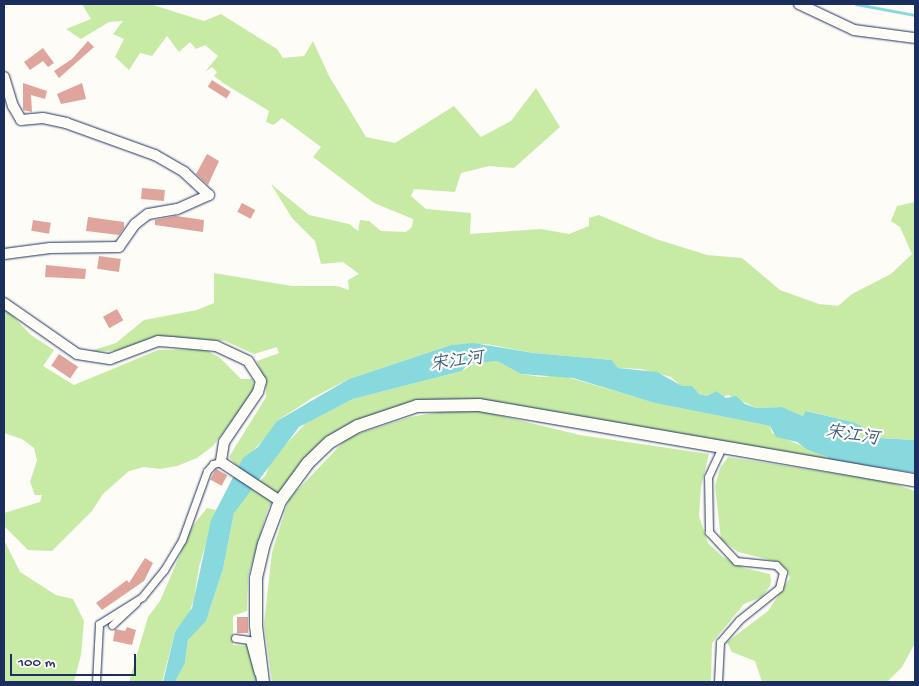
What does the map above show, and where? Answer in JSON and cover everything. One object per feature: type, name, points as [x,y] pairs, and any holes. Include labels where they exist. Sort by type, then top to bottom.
[{"type":"highway","points":[[262,680],[256,626],[256,578],[264,544],[280,501],[308,463],[330,442],[358,426],[417,406],[479,405],[721,449],[915,480]]},
{"type":"street","points":[[799,4],[854,30],[915,38]]},
{"type":"street","points":[[4,77],[13,106],[21,120],[43,118],[66,123],[154,155],[184,172],[209,195],[177,209],[148,214],[135,224],[119,247],[50,248],[4,254]]},
{"type":"street","points":[[4,302],[77,354],[110,359],[158,341],[216,346],[248,360],[261,382],[258,392],[224,442],[220,462]]},
{"type":"street","points":[[718,682],[720,642],[739,620],[779,588],[783,572],[776,565],[736,560],[709,532],[708,477],[721,449]]},
{"type":"street","points":[[112,625],[140,599],[164,570],[182,540],[207,471],[212,464],[220,462],[280,501]]},
{"type":"street","points":[[96,682],[99,624],[140,599]]},
{"type":"street","points":[[235,638],[249,640],[253,662],[262,680]]},
{"type":"green space","points":[[82,4],[150,4],[204,21],[221,14],[277,49],[283,58],[304,56],[313,41],[329,76],[366,137],[395,143],[454,106],[481,137],[511,121],[536,88],[560,127],[514,168],[489,166],[461,173],[455,192],[414,189],[411,196],[426,209],[471,213],[470,234],[541,229],[569,234],[589,226],[589,218],[599,215],[656,239],[707,255],[742,258],[780,290],[819,304],[838,306],[852,294],[891,274],[912,254],[900,227],[891,221],[897,206],[915,202],[915,440],[861,437],[853,430],[857,426],[853,422],[807,411],[803,416],[782,407],[757,408],[728,395],[721,397],[716,391],[707,396],[698,394],[692,386],[682,387],[671,377],[641,369],[618,368],[612,360],[534,353],[486,344],[451,345],[349,379],[312,398],[277,421],[269,434],[238,467],[229,457],[266,397],[266,385],[257,361],[279,353],[277,347],[254,354],[225,341],[160,337],[125,350],[87,352],[116,343],[144,320],[197,310],[214,303],[214,273],[292,286],[337,286],[349,290],[348,280],[359,274],[343,262],[321,264],[315,241],[292,218],[271,184],[309,215],[349,224],[358,231],[360,220],[369,221],[381,231],[406,232],[412,227],[413,219],[374,203],[313,157],[321,147],[282,118],[274,125],[266,122],[269,111],[223,83],[214,76],[217,72],[212,67],[205,72],[218,56],[205,45],[196,49],[190,42],[179,52],[167,36],[152,56],[140,53],[129,70],[115,57],[124,39],[113,34],[123,21],[109,22],[81,39],[66,29],[91,19]]},
{"type":"green space","points":[[4,307],[31,335],[54,350],[43,366],[74,385],[158,350],[203,349],[219,357],[241,379],[253,379],[254,391],[213,446],[197,458],[177,466],[160,469],[144,467],[129,471],[103,494],[92,511],[52,551],[28,550],[4,526],[4,513],[40,502],[42,495],[35,495],[30,482],[37,460],[34,448],[22,439],[4,433]]},
{"type":"green space","points":[[497,361],[521,374],[542,377],[560,375],[656,403],[770,426],[772,433],[828,457],[828,460],[514,408],[404,406],[301,464],[268,508],[248,577],[247,611],[233,616],[233,645],[247,646],[260,682],[175,682],[185,663],[188,640],[208,615],[223,569],[234,513],[247,491],[265,476],[272,459],[306,423],[353,399],[462,371],[477,362]]},
{"type":"green space","points":[[446,411],[481,411],[580,435],[709,454],[701,487],[699,516],[708,543],[723,557],[744,568],[770,574],[771,580],[770,586],[762,597],[744,604],[712,643],[711,682],[272,682],[264,624],[272,552],[289,499],[348,437],[410,417]]},
{"type":"green space","points":[[728,457],[889,482],[915,491],[915,643],[902,667],[887,682],[762,682],[755,661],[732,652],[727,642],[768,611],[790,578],[787,569],[778,562],[738,552],[721,539],[715,486],[720,468]]},
{"type":"green space","points":[[207,508],[216,510],[199,567],[194,599],[188,617],[175,632],[162,682],[129,682],[148,617],[160,601],[192,527]]},
{"type":"green space","points":[[4,540],[20,572],[56,595],[73,599],[84,621],[81,655],[74,682],[4,682]]},
{"type":"water","name":"宋江河","points":[[473,343],[534,353],[612,360],[618,368],[657,372],[682,386],[692,386],[699,394],[707,396],[716,391],[726,398],[736,396],[745,404],[757,408],[782,407],[803,416],[806,411],[853,422],[865,428],[853,427],[855,434],[861,437],[915,440],[915,473],[828,460],[828,457],[808,450],[797,442],[776,437],[770,426],[655,403],[573,378],[521,374],[497,361],[468,364],[462,371],[353,399],[299,427],[234,513],[223,569],[206,621],[188,640],[185,663],[175,682],[163,682],[175,632],[192,608],[211,520],[243,458],[258,447],[277,421],[349,379],[451,345]]},
{"type":"building","points":[[88,41],[94,47],[59,78],[54,71],[72,59]]},
{"type":"building","points":[[43,48],[54,63],[48,67],[43,61],[30,70],[24,62]]},
{"type":"building","points":[[212,80],[231,92],[226,98],[208,87]]},
{"type":"building","points":[[23,83],[47,91],[45,99],[31,95],[32,112],[23,110]]},
{"type":"building","points":[[82,83],[86,99],[61,104],[57,94]]},
{"type":"building","points":[[207,154],[219,161],[208,185],[196,174]]},
{"type":"building","points":[[142,188],[165,190],[164,201],[141,199]]},
{"type":"building","points":[[242,203],[255,210],[251,219],[237,212]]},
{"type":"building","points":[[176,216],[204,220],[203,232],[155,225],[155,220]]},
{"type":"building","points":[[88,217],[124,222],[124,228],[119,235],[86,231]]},
{"type":"building","points":[[33,220],[51,223],[49,234],[31,231]]},
{"type":"building","points":[[99,256],[121,259],[119,272],[97,269]]},
{"type":"building","points":[[46,265],[86,269],[85,279],[45,277]]},
{"type":"building","points":[[117,309],[123,320],[109,328],[103,317]]},
{"type":"building","points":[[59,354],[78,367],[70,378],[51,366]]},
{"type":"building","points":[[216,469],[227,475],[222,486],[210,479]]},
{"type":"building","points":[[145,558],[153,563],[144,581],[102,610],[96,603],[127,580],[129,583]]},
{"type":"building","points":[[237,617],[248,617],[248,633],[237,633]]},
{"type":"building","points":[[127,627],[136,630],[132,645],[113,641],[115,629],[125,631]]},
{"type":"waterway","points":[[856,4],[915,15]]}]
